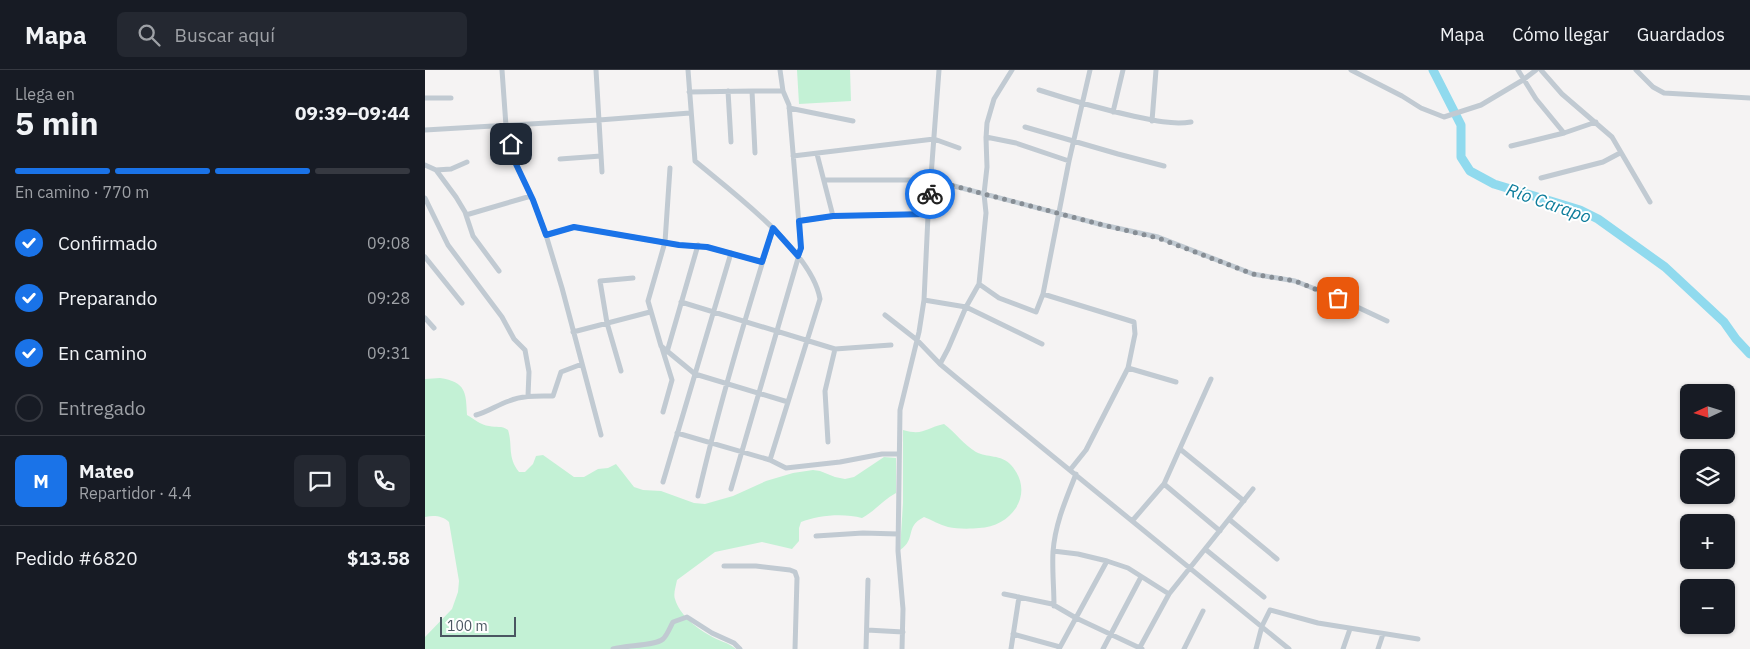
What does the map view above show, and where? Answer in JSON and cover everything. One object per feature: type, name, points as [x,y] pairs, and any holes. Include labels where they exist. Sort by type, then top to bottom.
[{"type":"street","points":[[502,70],[506,126],[515,162],[546,235],[601,435]]},
{"type":"street","points":[[596,70],[602,172]]},
{"type":"street","points":[[688,70],[695,160],[773,228],[798,256],[813,277],[820,298],[770,460]]},
{"type":"street","points":[[731,489],[801,248],[789,108],[783,91],[780,70]]},
{"type":"street","points":[[902,649],[903,609],[898,550],[900,410],[925,300],[939,70]]},
{"type":"street","points":[[940,364],[949,349],[966,307],[979,284],[987,213],[984,194],[987,167],[987,123],[994,98],[1011,70]]},
{"type":"street","points":[[979,284],[999,298],[1037,312],[1043,294],[1069,161],[1090,70]]},
{"type":"street","points":[[1113,112],[1123,70]]},
{"type":"street","points":[[1152,120],[1155,70]]},
{"type":"street","points":[[1351,70],[1433,114],[1444,117],[1481,105],[1536,70]]},
{"type":"street","points":[[1518,70],[1536,99],[1564,133]]},
{"type":"street","points":[[1541,70],[1563,94],[1612,137],[1650,202]]},
{"type":"street","points":[[1636,70],[1653,88],[1664,94],[1750,98]]},
{"type":"street","points":[[1039,90],[1113,112],[1152,120],[1184,124],[1191,122]]},
{"type":"street","points":[[728,91],[731,142]]},
{"type":"street","points":[[752,91],[755,153]]},
{"type":"street","points":[[689,92],[783,91]]},
{"type":"street","points":[[425,98],[451,98]]},
{"type":"street","points":[[789,108],[853,121]]},
{"type":"street","points":[[425,130],[690,113]]},
{"type":"street","points":[[1511,146],[1564,133],[1596,122]]},
{"type":"street","points":[[1025,127],[1164,166]]},
{"type":"street","points":[[986,137],[1016,144],[1069,161]]},
{"type":"street","points":[[793,156],[934,139],[959,148]]},
{"type":"street","points":[[1541,178],[1603,162],[1620,153]]},
{"type":"street","points":[[817,154],[833,216]]},
{"type":"street","points":[[561,159],[601,156]]},
{"type":"street","points":[[435,170],[451,169],[467,162]]},
{"type":"street","points":[[425,165],[435,170],[456,198],[466,215],[473,236],[499,272]]},
{"type":"street","points":[[663,412],[672,380],[647,301],[665,242],[670,168]]},
{"type":"street","points":[[825,180],[931,180],[1158,238],[1253,274],[1295,281],[1338,298],[1387,321]]},
{"type":"street","points":[[466,215],[531,196]]},
{"type":"street","points":[[425,198],[448,245],[502,317],[514,339],[525,350],[529,372],[528,396]]},
{"type":"street","points":[[799,221],[833,216],[929,214]]},
{"type":"street","points":[[546,235],[574,227],[665,242],[698,245],[762,262]]},
{"type":"street","points":[[698,496],[710,443],[744,321],[773,228]]},
{"type":"street","points":[[667,352],[698,245]]},
{"type":"street","points":[[663,482],[731,253]]},
{"type":"street","points":[[425,257],[462,303]]},
{"type":"street","points":[[621,371],[607,323],[600,281],[633,278]]},
{"type":"street","points":[[1043,294],[1134,322],[1135,334],[1128,368],[1086,450],[1070,470]]},
{"type":"street","points":[[925,300],[966,307],[1042,344]]},
{"type":"street","points":[[681,302],[835,348],[891,345]]},
{"type":"street","points":[[573,332],[649,312]]},
{"type":"street","points":[[885,315],[917,340],[940,364],[1289,649]]},
{"type":"street","points":[[425,318],[434,328]]},
{"type":"street","points":[[661,346],[695,374],[788,402]]},
{"type":"street","points":[[828,442],[825,391],[835,348]]},
{"type":"street","points":[[476,415],[488,412],[508,401],[528,396],[553,396],[561,372],[582,364]]},
{"type":"street","points":[[1128,368],[1176,382]]},
{"type":"street","points":[[1133,520],[1163,484],[1181,449],[1211,379]]},
{"type":"street","points":[[677,433],[770,460],[786,468],[840,462],[882,454],[899,454]]},
{"type":"street","points":[[1181,449],[1244,501]]},
{"type":"street","points":[[1054,606],[1053,551],[1061,512],[1076,474]]},
{"type":"street","points":[[1163,484],[1220,531]]},
{"type":"street","points":[[1004,594],[1054,606],[1141,649],[1169,594],[1253,490]]},
{"type":"street","points":[[1230,520],[1277,559]]},
{"type":"street","points":[[816,536],[863,533],[898,534]]},
{"type":"street","points":[[1205,549],[1264,597]]},
{"type":"street","points":[[1053,551],[1077,554],[1128,568],[1169,594]]},
{"type":"street","points":[[1013,634],[1060,648],[1107,561]]},
{"type":"street","points":[[724,566],[756,566],[795,572],[797,578],[795,649]]},
{"type":"street","points":[[1103,649],[1141,578]]},
{"type":"street","points":[[866,649],[868,580]]},
{"type":"street","points":[[1011,649],[1019,598]]},
{"type":"street","points":[[1257,649],[1262,626],[1271,610],[1318,623],[1418,639]]},
{"type":"street","points":[[1184,649],[1203,611]]},
{"type":"street","points":[[613,649],[656,643],[667,634],[673,622],[687,617],[712,633],[734,643],[741,649]]},
{"type":"street","points":[[1343,649],[1350,629]]},
{"type":"street","points":[[867,630],[903,632]]},
{"type":"street","points":[[1378,649],[1383,634]]},
{"type":"green space","points":[[797,70],[850,70],[851,101],[799,104]]},
{"type":"green space","points":[[440,378],[455,382],[463,389],[467,415],[483,424],[508,430],[513,461],[519,472],[525,472],[533,464],[536,456],[543,455],[574,477],[584,477],[598,469],[608,468],[616,464],[634,487],[643,490],[661,491],[694,503],[705,504],[733,496],[766,481],[793,473],[813,470],[845,479],[854,477],[884,457],[896,458],[896,493],[862,518],[831,516],[801,522],[799,541],[792,549],[762,542],[715,552],[677,580],[674,597],[684,615],[704,632],[736,649],[425,649],[425,637],[452,609],[458,592],[459,581],[449,522],[438,516],[425,517],[425,379]]},
{"type":"green space","points":[[944,424],[976,452],[1003,459],[1011,465],[1018,476],[1021,497],[1017,507],[1010,515],[1001,522],[991,526],[972,529],[952,528],[924,517],[914,525],[908,542],[900,550],[903,503],[903,430],[920,432]]},
{"type":"waterway","name":"Río Carapo","points":[[1433,70],[1461,125],[1461,157],[1470,171],[1494,184],[1580,210],[1598,219],[1665,267],[1724,322],[1750,354]]},
{"type":"way so far","points":[[930,194],[931,180],[1158,238],[1221,260],[1253,274],[1295,281],[1338,298]]},
{"type":"route","points":[[511,144],[515,162],[533,200],[546,235],[574,227],[679,245],[707,247],[762,262],[773,228],[798,256],[801,248],[799,221],[833,216],[929,214],[930,194]]}]
